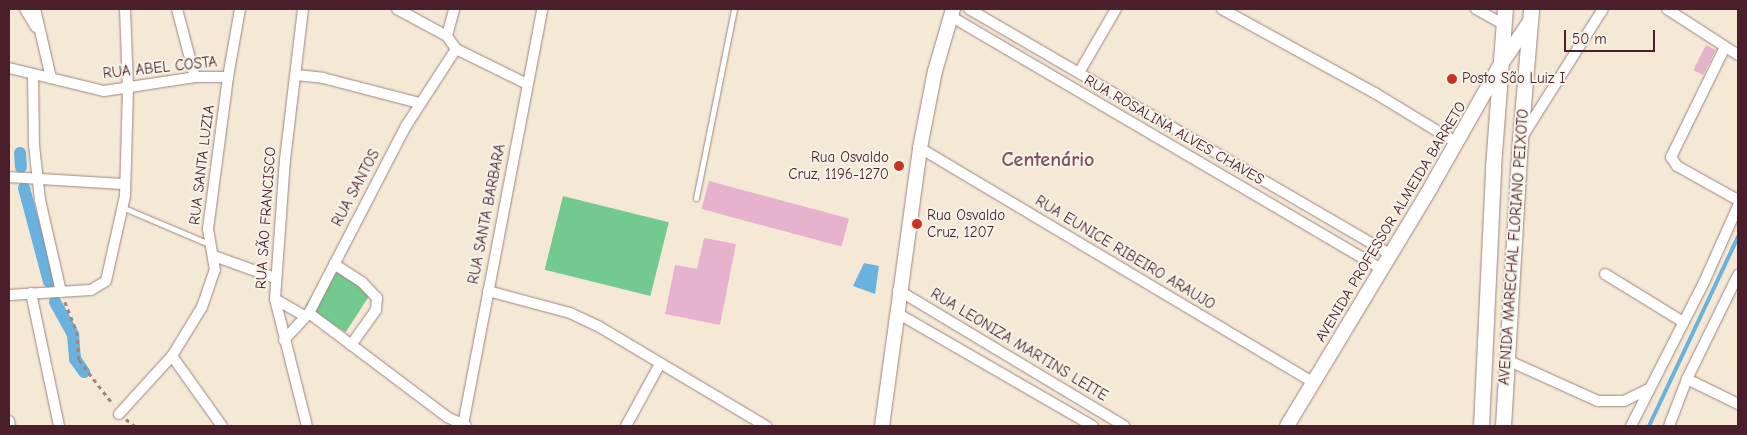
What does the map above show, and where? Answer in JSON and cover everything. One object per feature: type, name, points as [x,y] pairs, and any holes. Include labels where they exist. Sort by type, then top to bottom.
[{"type":"main road","name":"AVENIDA MARECHAL FLORIANO PEIXOTO","points":[[1481,426],[1505,9]]},
{"type":"main road","points":[[883,420],[897,313],[898,290],[920,148],[936,71],[953,13]]},
{"type":"main road","name":"AVENIDA PROFESSOR ALMEIDA BARRETO","points":[[1287,426],[1533,13]]},
{"type":"main road","name":"AVENIDA MARECHAL FLORIANO PEIXOTO","points":[[1502,426],[1520,141],[1533,13]]},
{"type":"street","points":[[26,9],[44,41]]},
{"type":"street","points":[[35,9],[44,41],[51,78]]},
{"type":"street","points":[[9,295],[94,290],[106,280],[124,208],[128,87],[125,9]]},
{"type":"street","points":[[177,9],[195,77]]},
{"type":"street","name":"RUA SANTA LUZIA","points":[[119,414],[172,356],[205,300],[215,270],[214,256],[209,244],[228,77],[240,9]]},
{"type":"street","name":"RUA SÃO FRANCISCO","points":[[303,9],[275,278],[275,299],[307,426]]},
{"type":"street","points":[[397,9],[447,36],[456,49],[527,84]]},
{"type":"street","points":[[447,36],[454,9]]},
{"type":"street","name":"RUA SANTA BARBARA","points":[[464,426],[542,9]]},
{"type":"street","name":"RUA ROSALINA ALVES CHAVES","points":[[969,9],[1080,71],[1390,254]]},
{"type":"street","points":[[1080,71],[1116,9]]},
{"type":"street","points":[[1222,9],[1375,93],[1457,143]]},
{"type":"street","points":[[1476,9],[1503,24]]},
{"type":"street","points":[[1520,141],[1603,9]]},
{"type":"street","points":[[1667,9],[1738,55]]},
{"type":"street","name":"RUA ROSALINA ALVES CHAVES","points":[[953,13],[1381,269]]},
{"type":"street","points":[[1725,47],[1672,152],[1672,161],[1677,166],[1738,200]]},
{"type":"street","name":"RUA SANTOS","points":[[284,340],[306,315],[420,103],[456,49]]},
{"type":"street","name":"RUA ABEL COSTA","points":[[9,68],[104,91],[195,77],[228,77]]},
{"type":"street","points":[[33,74],[34,145],[40,200],[61,292]]},
{"type":"street","points":[[296,75],[323,78],[420,103]]},
{"type":"street","name":"RUA EUNICE RIBEIRO ARAUJO","points":[[920,148],[1314,383]]},
{"type":"street","points":[[9,177],[125,184]]},
{"type":"street","points":[[1631,426],[1738,206]]},
{"type":"street","points":[[214,256],[275,278]]},
{"type":"street","points":[[334,264],[362,282],[377,298],[376,310],[351,345]]},
{"type":"street","points":[[1605,274],[1683,322]]},
{"type":"street","points":[[1669,426],[1687,379],[1738,275]]},
{"type":"street","name":"RUA LEONIZA MARTINS LEITE","points":[[898,290],[1124,426]]},
{"type":"street","points":[[488,291],[570,313],[598,326],[766,426]]},
{"type":"street","points":[[31,293],[59,426]]},
{"type":"street","points":[[275,299],[306,315],[351,345],[446,422],[464,426]]},
{"type":"street","points":[[897,313],[1093,426]]},
{"type":"street","points":[[172,356],[222,426]]},
{"type":"street","points":[[1507,360],[1598,401],[1624,401],[1649,389]]},
{"type":"street","points":[[626,426],[660,364]]},
{"type":"street","points":[[1687,379],[1738,404]]},
{"type":"street","points":[[876,426],[883,420]]},
{"type":"street","points":[[9,421],[10,426]]},
{"type":"lane","points":[[696,198],[734,9]]},
{"type":"lane","points":[[124,208],[209,244]]},
{"type":"path","points":[[61,292],[77,332],[79,360],[119,414],[135,426]]},
{"type":"green space","points":[[563,196],[669,222],[650,296],[545,270]]},
{"type":"green space","points":[[332,265],[372,291],[346,332],[305,306]]},
{"type":"water","points":[[864,263],[879,266],[875,294],[853,286]]},
{"type":"building","points":[[1706,45],[1716,50],[1703,75],[1693,70]]},
{"type":"building","points":[[709,181],[849,219],[842,247],[701,209]]},
{"type":"building","points":[[704,238],[736,244],[720,325],[665,314],[675,265],[697,269]]},
{"type":"waterway","points":[[20,153],[21,167]]},
{"type":"waterway","points":[[24,188],[49,282]]},
{"type":"waterway","points":[[1649,426],[1738,237]]},
{"type":"waterway","points":[[55,302],[73,335],[75,359],[84,372]]},
{"type":"place","name":"Posto São Luiz I","points":[[1452,79]]},
{"type":"place","name":"Rua Osvaldo Cruz, 1196-1270","points":[[899,166]]},
{"type":"place","name":"Rua Osvaldo Cruz, 1207","points":[[917,224]]},
{"type":"district","name":"Centenário","points":[[1048,159]]}]
